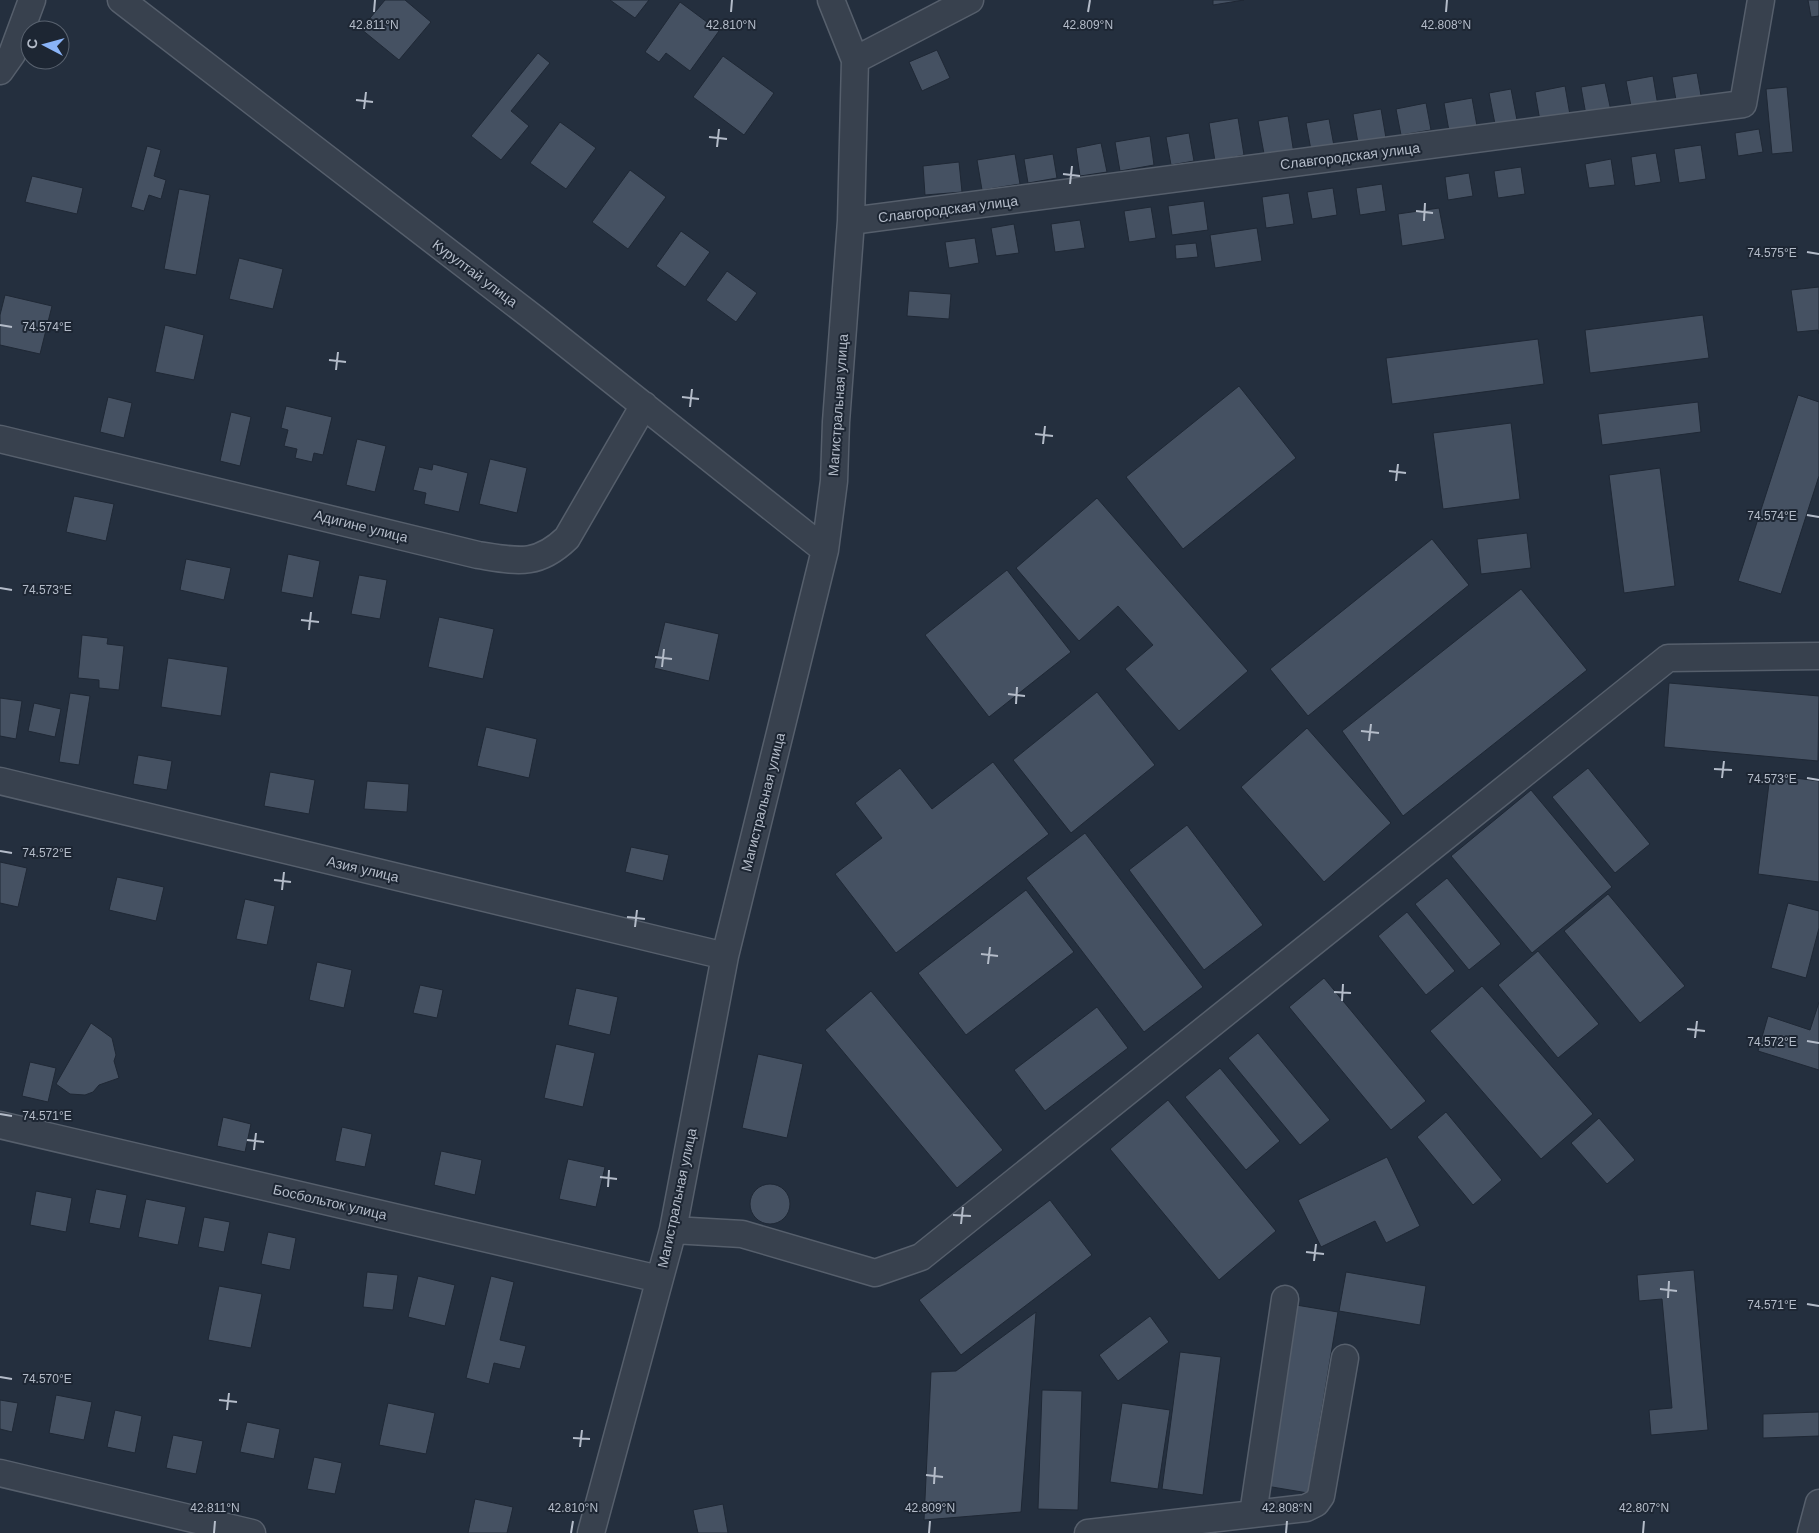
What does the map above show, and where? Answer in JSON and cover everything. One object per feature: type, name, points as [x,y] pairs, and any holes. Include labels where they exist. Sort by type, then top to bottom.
[{"type":"street","points":[[0,71],[12,54],[32,0]]},
{"type":"street","name":"Курултай улица","points":[[122,0],[644,405],[825,550]]},
{"type":"street","points":[[831,0],[856,60],[970,0]]},
{"type":"street","name":"Славгородская улица","points":[[851,221],[1743,104],[1761,0]]},
{"type":"street","name":"Магистральная улица","points":[[592,1533],[673,1230],[725,956],[825,550],[834,481],[836,422],[851,221],[856,60]]},
{"type":"street","name":"Адигине улица","points":[[0,439],[468,552],[510,560],[536,559],[553,551],[567,538],[644,405]]},
{"type":"street","points":[[673,1230],[742,1234],[875,1273],[921,1257],[1668,658],[1819,656]]},
{"type":"street","name":"Азия улица","points":[[0,782],[725,956]]},
{"type":"street","name":"Босбольток улица","points":[[0,1125],[659,1279]]},
{"type":"street","points":[[1253,1514],[1285,1299]]},
{"type":"street","points":[[1088,1533],[1306,1508],[1316,1503],[1321,1496],[1345,1358]]},
{"type":"street","points":[[0,1473],[252,1533]]},
{"type":"street","points":[[1811,1533],[1819,1503]]},
{"type":"building","points":[[385,0],[405,0],[431,22],[399,60],[361,29]]},
{"type":"building","points":[[610,0],[649,0],[635,18]]},
{"type":"building","points":[[1213,0],[1244,0],[1213,5]]},
{"type":"building","points":[[1808,0],[1819,0],[1819,16],[1811,17]]},
{"type":"building","points":[[680,2],[719,31],[690,71],[666,53],[659,62],[645,52]]},
{"type":"building","points":[[937,50],[950,78],[922,91],[909,62]]},
{"type":"building","points":[[538,53],[550,63],[511,111],[529,126],[501,160],[471,136]]},
{"type":"building","points":[[723,56],[774,93],[744,135],[693,97]]},
{"type":"building","points":[[1697,73],[1702,101],[1677,106],[1672,77]]},
{"type":"building","points":[[1653,76],[1658,106],[1632,111],[1626,81]]},
{"type":"building","points":[[1605,83],[1611,111],[1586,115],[1581,87]]},
{"type":"building","points":[[1565,86],[1570,115],[1540,121],[1535,92]]},
{"type":"building","points":[[1787,87],[1793,152],[1772,154],[1766,89]]},
{"type":"building","points":[[1511,89],[1517,120],[1495,124],[1489,93]]},
{"type":"building","points":[[1472,98],[1477,126],[1449,131],[1444,103]]},
{"type":"building","points":[[1426,103],[1431,130],[1401,135],[1396,109]]},
{"type":"building","points":[[1381,109],[1386,138],[1358,143],[1353,114]]},
{"type":"building","points":[[1288,116],[1294,154],[1265,159],[1258,121]]},
{"type":"building","points":[[1238,118],[1244,155],[1215,161],[1209,123]]},
{"type":"building","points":[[1329,119],[1334,146],[1311,150],[1306,123]]},
{"type":"building","points":[[560,122],[596,148],[566,189],[530,163]]},
{"type":"building","points":[[1759,129],[1763,152],[1738,156],[1735,133]]},
{"type":"building","points":[[1189,133],[1194,161],[1171,165],[1166,137]]},
{"type":"building","points":[[1150,136],[1154,165],[1120,171],[1115,142]]},
{"type":"building","points":[[1101,143],[1107,172],[1080,176],[1076,148]]},
{"type":"building","points":[[1701,145],[1706,179],[1679,183],[1674,149]]},
{"type":"building","points":[[147,146],[161,150],[154,176],[166,180],[161,199],[149,195],[144,211],[131,207]]},
{"type":"building","points":[[1656,153],[1661,182],[1635,186],[1631,157]]},
{"type":"building","points":[[1015,154],[1020,184],[982,190],[977,160]]},
{"type":"building","points":[[1053,154],[1057,178],[1028,183],[1024,159]]},
{"type":"building","points":[[1611,159],[1615,185],[1589,188],[1585,164]]},
{"type":"building","points":[[959,162],[962,192],[925,195],[923,166]]},
{"type":"building","points":[[1521,167],[1525,194],[1498,198],[1494,171]]},
{"type":"building","points":[[630,170],[666,197],[628,249],[592,222]]},
{"type":"building","points":[[1469,173],[1473,196],[1448,200],[1445,177]]},
{"type":"building","points":[[32,176],[83,188],[77,214],[25,202]]},
{"type":"building","points":[[1382,184],[1386,211],[1360,215],[1356,188]]},
{"type":"building","points":[[1333,188],[1337,215],[1312,219],[1307,192]]},
{"type":"building","points":[[179,189],[210,195],[196,275],[164,269]]},
{"type":"building","points":[[1289,193],[1294,224],[1266,228],[1262,197]]},
{"type":"building","points":[[1204,201],[1208,230],[1172,235],[1168,206]]},
{"type":"building","points":[[1151,207],[1156,238],[1129,242],[1124,211]]},
{"type":"building","points":[[1439,208],[1445,239],[1402,246],[1398,214]]},
{"type":"building","points":[[1080,220],[1085,248],[1055,252],[1051,224]]},
{"type":"building","points":[[1014,224],[1019,253],[996,256],[991,228]]},
{"type":"building","points":[[1257,228],[1262,261],[1215,268],[1210,235]]},
{"type":"building","points":[[681,231],[710,252],[685,287],[656,266]]},
{"type":"building","points":[[975,238],[979,263],[949,268],[945,242]]},
{"type":"building","points":[[1196,243],[1198,257],[1176,259],[1175,245]]},
{"type":"building","points":[[239,258],[283,269],[273,309],[229,299]]},
{"type":"building","points":[[727,271],[757,293],[736,322],[706,300]]},
{"type":"building","points":[[1819,287],[1819,334],[1818,330],[1797,332],[1791,290]]},
{"type":"building","points":[[909,291],[951,294],[949,319],[907,316]]},
{"type":"building","points":[[5,295],[52,306],[40,354],[0,345],[0,315]]},
{"type":"building","points":[[1703,315],[1709,358],[1590,373],[1585,330]]},
{"type":"building","points":[[165,325],[204,335],[194,380],[155,372]]},
{"type":"building","points":[[1538,339],[1544,384],[1392,404],[1386,358]]},
{"type":"building","points":[[1239,386],[1296,458],[1183,549],[1126,477]]},
{"type":"building","points":[[1798,395],[1819,402],[1819,476],[1781,594],[1738,581]]},
{"type":"building","points":[[108,397],[132,403],[124,438],[100,432]]},
{"type":"building","points":[[1698,402],[1701,432],[1602,445],[1598,414]]},
{"type":"building","points":[[286,406],[332,417],[323,455],[314,453],[312,462],[295,458],[297,449],[284,446],[288,430],[281,428]]},
{"type":"building","points":[[231,412],[251,417],[240,466],[220,461]]},
{"type":"building","points":[[1511,423],[1520,499],[1443,509],[1433,433]]},
{"type":"building","points":[[357,439],[386,446],[375,492],[346,485]]},
{"type":"building","points":[[490,459],[527,468],[517,513],[479,504]]},
{"type":"building","points":[[433,464],[468,473],[459,512],[424,504],[426,493],[413,490],[419,467],[432,470]]},
{"type":"building","points":[[1660,468],[1675,586],[1624,593],[1609,475]]},
{"type":"building","points":[[74,496],[114,504],[106,541],[66,532]]},
{"type":"building","points":[[1097,498],[1248,671],[1179,731],[1125,669],[1153,645],[1118,606],[1079,641],[1016,568]]},
{"type":"building","points":[[1527,533],[1531,568],[1481,574],[1477,539]]},
{"type":"building","points":[[1432,539],[1469,585],[1308,716],[1270,669]]},
{"type":"building","points":[[288,554],[320,561],[313,598],[281,592]]},
{"type":"building","points":[[186,559],[231,568],[224,600],[180,590]]},
{"type":"building","points":[[1007,570],[1071,652],[989,717],[925,635]]},
{"type":"building","points":[[359,575],[387,580],[380,619],[351,614]]},
{"type":"building","points":[[1521,589],[1587,670],[1403,816],[1342,731]]},
{"type":"building","points":[[439,617],[494,629],[483,679],[428,667]]},
{"type":"building","points":[[665,622],[719,634],[709,681],[654,668]]},
{"type":"building","points":[[82,635],[108,638],[107,644],[124,646],[119,690],[99,688],[99,680],[78,678]]},
{"type":"building","points":[[168,658],[228,667],[221,716],[161,707]]},
{"type":"building","points":[[1669,683],[1819,696],[1818,761],[1664,747]]},
{"type":"building","points":[[1097,692],[1155,765],[1071,833],[1013,760]]},
{"type":"building","points":[[70,693],[90,696],[79,765],[59,762]]},
{"type":"building","points":[[0,698],[22,701],[16,739],[0,736]]},
{"type":"building","points":[[34,703],[61,709],[55,737],[28,731]]},
{"type":"building","points":[[486,727],[537,739],[529,778],[477,766]]},
{"type":"building","points":[[1307,728],[1391,823],[1324,882],[1241,787]]},
{"type":"building","points":[[138,755],[172,761],[167,790],[133,784]]},
{"type":"building","points":[[993,762],[1049,834],[896,953],[835,874],[882,838],[855,803],[900,768],[932,809]]},
{"type":"building","points":[[1588,768],[1650,844],[1615,873],[1552,797]]},
{"type":"building","points":[[270,772],[315,780],[309,814],[264,806]]},
{"type":"building","points":[[1770,775],[1819,781],[1819,882],[1758,874]]},
{"type":"building","points":[[367,781],[409,784],[407,812],[364,809]]},
{"type":"building","points":[[1531,790],[1612,887],[1532,953],[1451,856]]},
{"type":"building","points":[[1187,825],[1263,925],[1204,970],[1129,870]]},
{"type":"building","points":[[1085,833],[1203,987],[1144,1032],[1026,878]]},
{"type":"building","points":[[631,847],[669,855],[663,881],[625,872]]},
{"type":"building","points":[[0,862],[27,868],[18,907],[0,903]]},
{"type":"building","points":[[117,877],[164,887],[156,921],[109,910]]},
{"type":"building","points":[[1447,878],[1501,944],[1469,970],[1415,904]]},
{"type":"building","points":[[1026,890],[1074,952],[966,1035],[918,973]]},
{"type":"building","points":[[1608,894],[1685,986],[1640,1023],[1564,931]]},
{"type":"building","points":[[245,899],[275,906],[267,945],[236,939]]},
{"type":"building","points":[[1788,903],[1819,911],[1819,928],[1806,978],[1771,968]]},
{"type":"building","points":[[1407,912],[1455,971],[1426,995],[1378,936]]},
{"type":"building","points":[[1538,951],[1599,1024],[1558,1058],[1498,985]]},
{"type":"building","points":[[317,962],[352,970],[344,1008],[309,1000]]},
{"type":"building","points":[[1324,978],[1426,1101],[1391,1130],[1289,1007]]},
{"type":"building","points":[[420,985],[443,990],[437,1018],[413,1013]]},
{"type":"building","points":[[1482,986],[1593,1114],[1541,1159],[1430,1031]]},
{"type":"building","points":[[576,988],[618,997],[610,1035],[568,1025]]},
{"type":"building","points":[[871,991],[1003,1150],[957,1188],[825,1030]]},
{"type":"building","points":[[1819,1002],[1819,1070],[1758,1051],[1768,1016],[1810,1030]]},
{"type":"building","points":[[1097,1007],[1128,1048],[1045,1111],[1014,1070]]},
{"type":"building","points":[[91,1023],[112,1038],[116,1055],[114,1061],[119,1078],[99,1085],[93,1092],[85,1095],[70,1094],[56,1084]]},
{"type":"building","points":[[1258,1033],[1330,1120],[1300,1145],[1228,1058]]},
{"type":"building","points":[[556,1044],[595,1053],[583,1107],[544,1098]]},
{"type":"building","points":[[758,1054],[803,1064],[787,1138],[742,1128]]},
{"type":"building","points":[[30,1062],[56,1068],[48,1102],[22,1096]]},
{"type":"building","points":[[1220,1068],[1280,1141],[1246,1170],[1185,1097]]},
{"type":"building","points":[[1168,1100],[1276,1231],[1219,1280],[1110,1149]]},
{"type":"building","points":[[1446,1112],[1502,1180],[1473,1205],[1417,1137]]},
{"type":"building","points":[[223,1117],[251,1124],[245,1152],[217,1146]]},
{"type":"building","points":[[1599,1118],[1635,1160],[1607,1184],[1571,1143]]},
{"type":"building","points":[[342,1127],[372,1134],[365,1167],[335,1161]]},
{"type":"building","points":[[441,1151],[482,1160],[475,1195],[434,1185]]},
{"type":"building","points":[[1387,1157],[1420,1226],[1386,1243],[1375,1221],[1321,1247],[1298,1200]]},
{"type":"building","points":[[568,1159],[605,1167],[596,1207],[559,1199]]},
{"type":"building","points":[[774,1184],[781,1187],[787,1193],[790,1204],[789,1212],[781,1221],[774,1224],[766,1224],[759,1221],[751,1212],[750,1200],[753,1193],[762,1185]]},
{"type":"building","points":[[96,1189],[127,1195],[120,1229],[89,1223]]},
{"type":"building","points":[[36,1191],[72,1198],[66,1232],[30,1225]]},
{"type":"building","points":[[146,1199],[186,1207],[178,1245],[138,1237]]},
{"type":"building","points":[[1050,1200],[1092,1255],[961,1355],[919,1300]]},
{"type":"building","points":[[204,1217],[230,1222],[224,1252],[198,1247]]},
{"type":"building","points":[[268,1232],[296,1238],[290,1270],[261,1264]]},
{"type":"building","points":[[1694,1270],[1708,1430],[1651,1435],[1649,1410],[1672,1408],[1662,1299],[1639,1301],[1637,1275]]},
{"type":"building","points":[[367,1272],[398,1275],[393,1310],[363,1307]]},
{"type":"building","points":[[1346,1272],[1426,1286],[1420,1325],[1339,1311]]},
{"type":"building","points":[[418,1276],[455,1285],[445,1326],[408,1317]]},
{"type":"building","points":[[491,1276],[514,1282],[500,1340],[526,1346],[520,1369],[494,1363],[489,1384],[466,1378]]},
{"type":"building","points":[[219,1286],[262,1294],[251,1348],[208,1340]]},
{"type":"building","points":[[1296,1305],[1338,1312],[1308,1493],[1266,1486]]},
{"type":"building","points":[[1036,1312],[1021,1512],[924,1520],[931,1372],[956,1371]]},
{"type":"building","points":[[1150,1316],[1169,1342],[1118,1381],[1099,1355]]},
{"type":"building","points":[[1180,1352],[1221,1357],[1203,1495],[1162,1489]]},
{"type":"building","points":[[1042,1390],[1082,1391],[1078,1510],[1038,1509]]},
{"type":"building","points":[[56,1395],[92,1402],[84,1440],[49,1433]]},
{"type":"building","points":[[0,1400],[18,1403],[12,1432],[0,1429]]},
{"type":"building","points":[[388,1403],[435,1413],[426,1454],[379,1445]]},
{"type":"building","points":[[1122,1403],[1170,1410],[1158,1489],[1110,1482]]},
{"type":"building","points":[[115,1410],[142,1416],[135,1453],[107,1447]]},
{"type":"building","points":[[1819,1412],[1819,1436],[1763,1438],[1763,1414]]},
{"type":"building","points":[[247,1422],[280,1429],[274,1459],[240,1452]]},
{"type":"building","points":[[173,1435],[203,1441],[196,1474],[166,1468]]},
{"type":"building","points":[[314,1457],[342,1463],[335,1494],[307,1489]]},
{"type":"building","points":[[475,1499],[513,1507],[507,1533],[468,1533]]},
{"type":"building","points":[[723,1504],[728,1533],[698,1533],[693,1510]]}]
